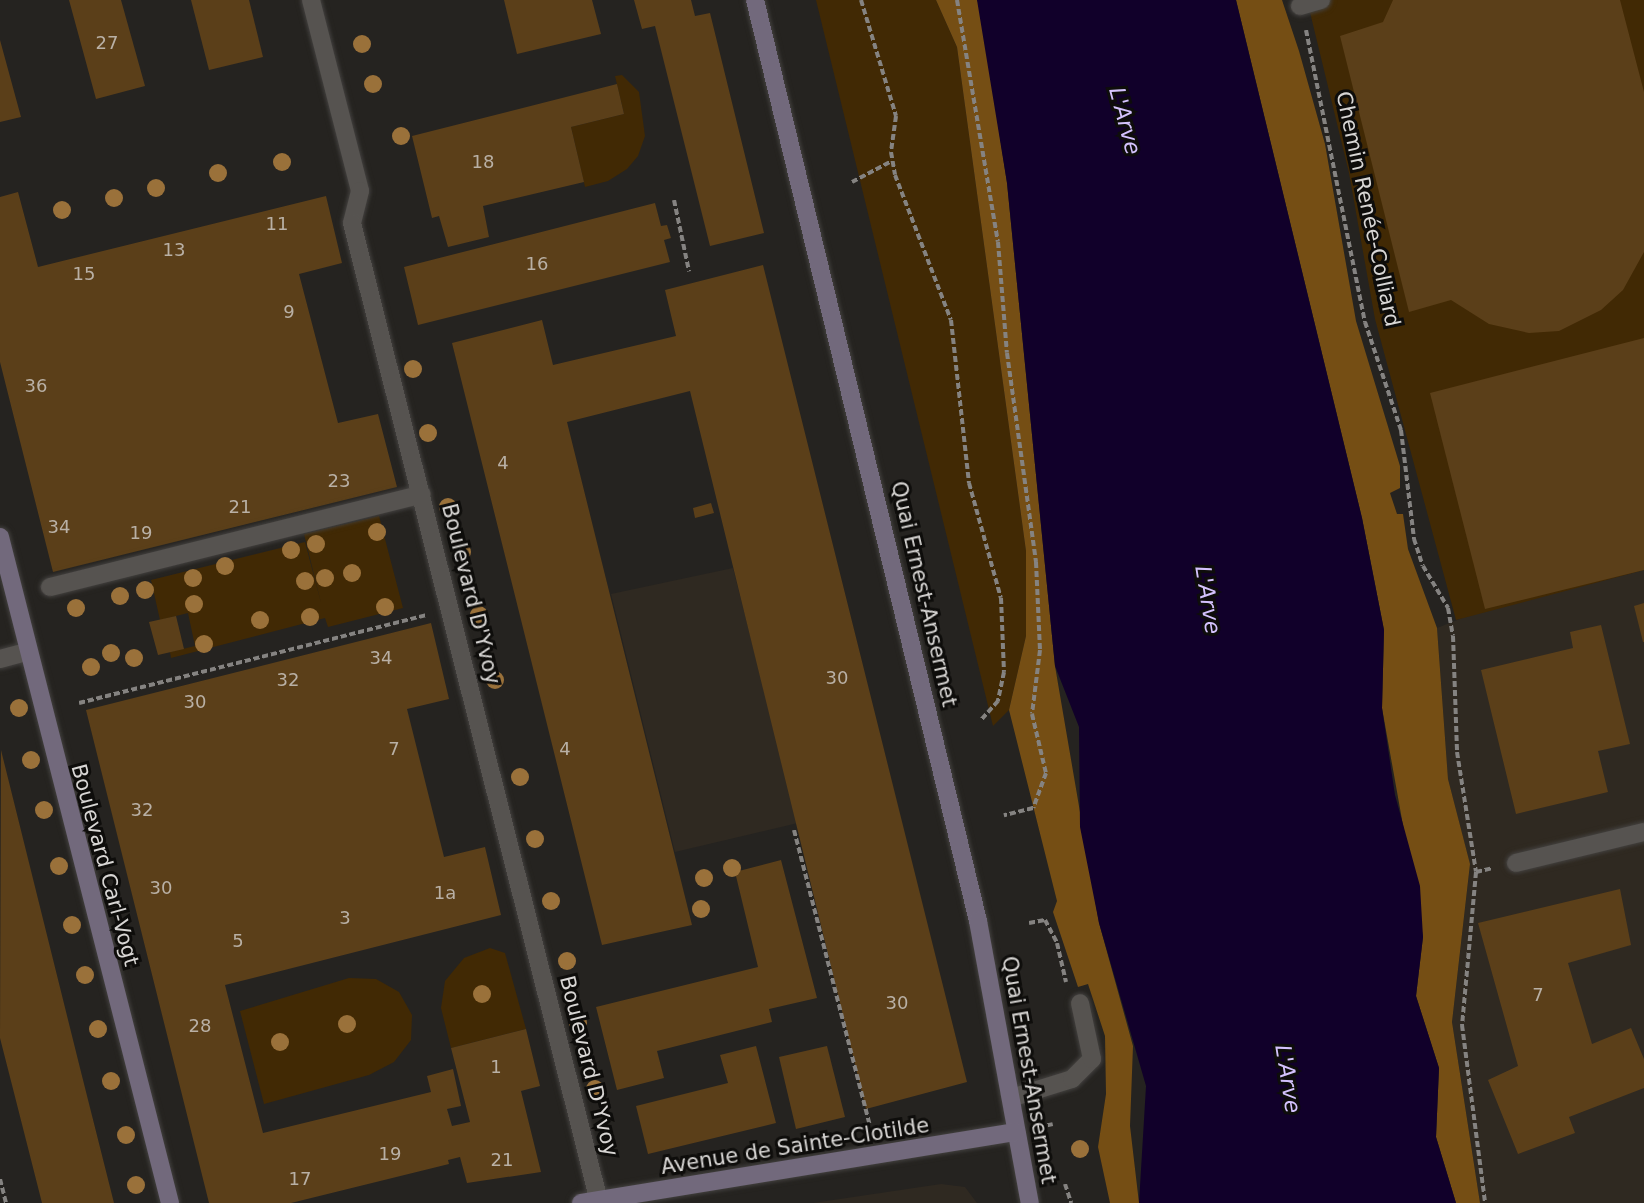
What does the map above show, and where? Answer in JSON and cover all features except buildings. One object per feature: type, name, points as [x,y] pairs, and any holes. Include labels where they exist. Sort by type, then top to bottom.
[{"type":"street","name":"Boulevard D'Yvoy","points":[[311,0],[360,191],[352,223],[422,494],[590,1202]]},
{"type":"street","name":"Quai Ernest-Ansermet","points":[[755,0],[975,909],[1030,1203]]},
{"type":"street","points":[[1299,3],[1321,0]]},
{"type":"street","points":[[50,587],[422,494]]},
{"type":"street","name":"Boulevard Carl-Vogt","points":[[0,537],[27,652],[170,1203]]},
{"type":"street","points":[[0,659],[27,652]]},
{"type":"street","points":[[1516,863],[1644,832]]},
{"type":"street","points":[[1011,1098],[1072,1079],[1092,1059],[1080,1003]]},
{"type":"street","name":"Avenue de Sainte-Clotilde","points":[[590,1202],[1016,1132]]},
{"type":"path","points":[[861,0],[896,116],[892,161],[913,232],[951,320],[969,483],[1001,598],[1004,672],[998,701],[981,720]]},
{"type":"path","points":[[957,0],[998,242],[1007,353],[1036,562],[1040,650],[1032,714],[1046,773],[1033,808],[1004,815]]},
{"type":"path","name":"Chemin Renée-Colliard","points":[[1299,3],[1365,322],[1401,430],[1414,539],[1423,566],[1448,608],[1453,636],[1457,752],[1476,872],[1461,1025],[1485,1203]]},
{"type":"path","points":[[852,182],[892,161]]},
{"type":"path","points":[[674,200],[689,271]]},
{"type":"path","points":[[79,703],[433,613]]},
{"type":"path","points":[[794,831],[870,1125]]},
{"type":"path","points":[[1029,923],[1045,920],[1057,943],[1065,981],[1080,1003]]},
{"type":"path","points":[[0,1179],[6,1203]]},
{"type":"path","points":[[1065,1184],[1071,1203]]},
{"type":"shaded area","points":[[816,0],[936,0],[957,47],[1026,551],[1026,636],[1009,710],[993,726]]},
{"type":"shaded area","points":[[936,0],[977,0],[980,6],[1007,183],[1055,666],[1099,923],[1133,1046],[1130,1126],[1139,1203],[1110,1203],[1098,1147],[1106,1094],[1105,1036],[1088,984],[1078,987],[1053,912],[1057,901],[1009,710],[1026,636],[1026,551],[957,47]]},
{"type":"shaded area","points":[[1236,0],[1282,0],[1299,51],[1325,144],[1356,321],[1400,466],[1400,488],[1390,493],[1397,514],[1403,514],[1408,549],[1437,628],[1448,779],[1470,864],[1452,1022],[1480,1203],[1456,1203],[1436,1137],[1439,1068],[1416,996],[1423,937],[1382,708],[1384,630],[1362,518]]},
{"type":"shaded area","points":[[1307,0],[1644,0],[1644,570],[1456,620],[1375,319],[1349,173]]},
{"type":"shaded area","points":[[622,75],[639,92],[645,136],[638,156],[627,169],[608,181],[585,187],[571,127],[624,114],[615,76]]},
{"type":"shaded area","points":[[379,516],[403,608],[328,627],[325,618],[171,658],[170,652],[195,646],[188,613],[160,620],[151,580],[305,542],[321,603],[304,534]]},
{"type":"shaded area","points":[[733,568],[798,823],[675,852],[611,594]]},
{"type":"shaded area","points":[[1644,570],[1644,1203],[1480,1203],[1452,1022],[1470,865],[1448,779],[1437,628],[1485,609]]},
{"type":"shaded area","points":[[490,948],[505,953],[526,1029],[451,1048],[441,1008],[445,981],[464,958]]},
{"type":"shaded area","points":[[349,978],[376,979],[399,992],[412,1015],[411,1040],[394,1062],[369,1075],[264,1104],[240,1011]]},
{"type":"shaded area","points":[[941,1184],[965,1187],[977,1203],[813,1203]]},
{"type":"water","name":"L'Arve","points":[[977,0],[1236,0],[1362,518],[1384,630],[1382,708],[1395,795],[1420,886],[1423,937],[1416,996],[1439,1068],[1436,1137],[1456,1203],[1139,1203],[1146,1086],[1099,923],[1080,827],[1079,727],[1055,666],[1007,183]]}]
